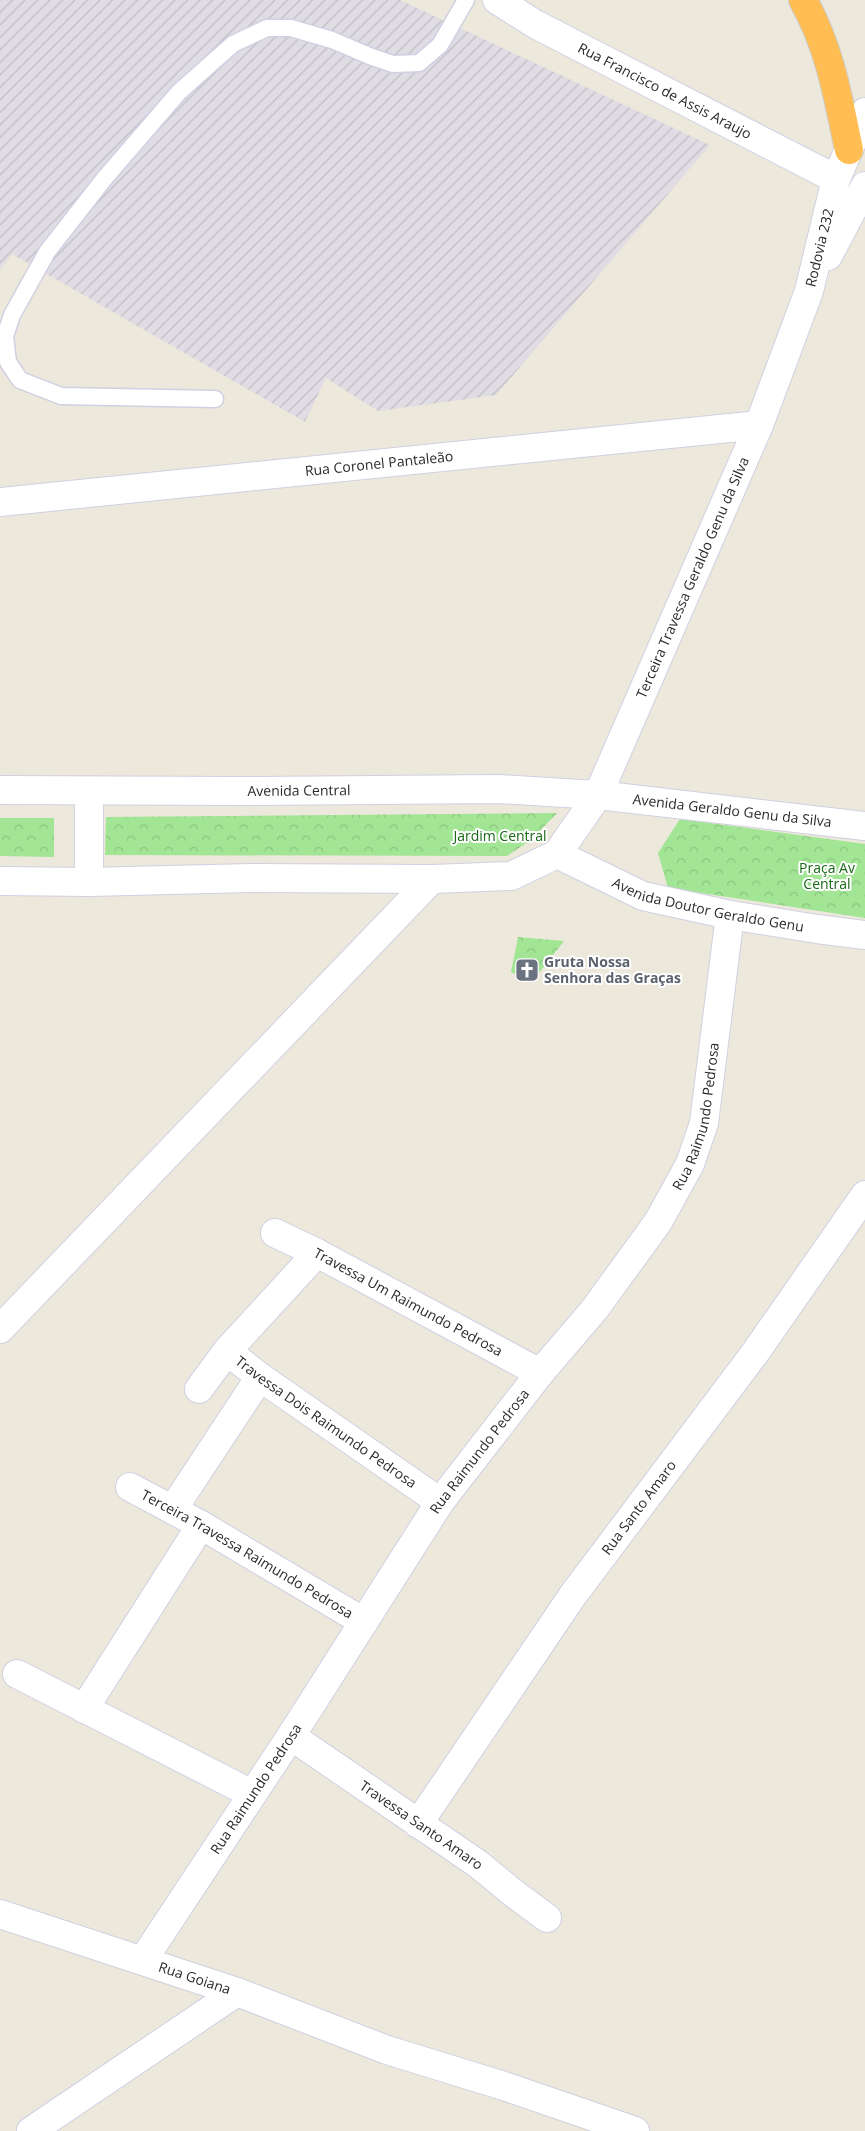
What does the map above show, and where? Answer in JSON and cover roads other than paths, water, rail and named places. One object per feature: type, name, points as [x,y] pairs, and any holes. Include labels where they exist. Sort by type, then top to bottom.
[{"type":"highway","points":[[803,0],[830,62],[849,150]]},
{"type":"street","name":"Rua Francisco de Assis Araujo","points":[[497,0],[535,24],[836,179]]},
{"type":"street","name":"Rodovia 232","points":[[809,291],[836,179],[865,112]]},
{"type":"street","name":"Rodovia 232","points":[[809,291],[865,186]]},
{"type":"street","name":"Terceira Travessa Geraldo Genu da Silva","points":[[557,854],[598,795],[759,425],[809,291]]},
{"type":"street","name":"Rua Coronel Pantaleão","points":[[0,502],[759,425]]},
{"type":"street","name":"Avenida Central","points":[[0,790],[243,792],[499,789],[598,795]]},
{"type":"street","points":[[89,790],[89,882]]},
{"type":"street","name":"Avenida Geraldo Genu da Silva","points":[[598,795],[865,826]]},
{"type":"street","points":[[0,881],[89,882],[251,878],[511,876],[557,854]]},
{"type":"street","name":"Avenida Doutor Geraldo Genu","points":[[557,854],[643,896],[730,915],[865,935]]},
{"type":"street","points":[[0,1329],[432,878]]},
{"type":"street","name":"Rua Raimundo Pedrosa","points":[[143,1960],[291,1736],[364,1622],[399,1563],[440,1502],[540,1372],[594,1310],[658,1222],[690,1164],[704,1123],[730,915]]},
{"type":"street","name":"Rua Santo Amaro","points":[[418,1824],[573,1595],[755,1353],[865,1195]]},
{"type":"street","name":"Travessa Um Raimundo Pedrosa","points":[[275,1233],[317,1253],[540,1372]]},
{"type":"street","points":[[227,1351],[317,1253]]},
{"type":"street","name":"Travessa Dois Raimundo Pedrosa","points":[[199,1389],[227,1351],[260,1377],[440,1502]]},
{"type":"street","points":[[173,1509],[260,1377]]},
{"type":"street","name":"Terceira Travessa Raimundo Pedrosa","points":[[130,1487],[201,1525],[364,1622]]},
{"type":"street","points":[[84,1708],[201,1525]]},
{"type":"street","points":[[17,1674],[252,1794]]},
{"type":"street","name":"Travessa Santo Amaro","points":[[291,1736],[478,1864],[547,1918]]},
{"type":"street","name":"Rua Goiana","points":[[0,1914],[237,1992],[387,2050],[504,2086],[635,2131]]},
{"type":"street","points":[[31,2131],[237,1992]]},
{"type":"lane","points":[[215,399],[61,396],[20,380],[8,362],[5,336],[12,315],[47,252],[104,179],[179,92],[233,44],[267,28],[291,28],[332,40],[393,64],[418,63],[440,45],[466,0]]},
{"type":"place","name":"Gruta Nossa Senhora das Graças","points":[[527,970]]},
{"type":"park label","name":"Jardim Central","points":[[500,836]]},
{"type":"park label","name":"Praça Av Central","points":[[827,876]]}]
